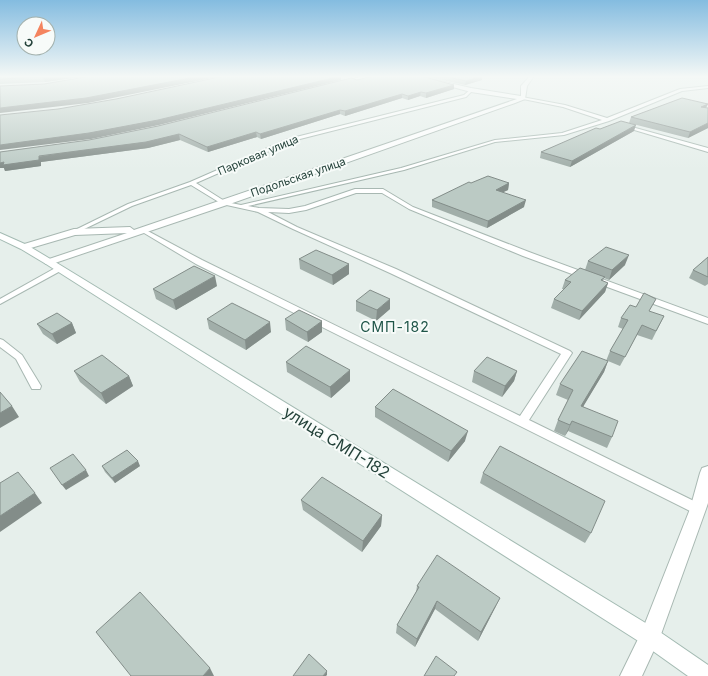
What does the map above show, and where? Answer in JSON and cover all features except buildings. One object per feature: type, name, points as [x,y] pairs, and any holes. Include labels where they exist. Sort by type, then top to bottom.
[{"type":"street","name":"Подольская улица","points":[[55,265],[142,230],[224,203],[496,108]]},
{"type":"street","points":[[0,236],[24,246],[74,232],[142,230]]},
{"type":"street","name":"улица СМП-182","points":[[24,246],[650,637],[706,676]]},
{"type":"street","points":[[631,676],[650,637],[698,509],[708,473]]},
{"type":"lane","name":"Парковая улица","points":[[74,232],[130,205],[192,184],[290,140],[419,108]]},
{"type":"lane","points":[[569,108],[708,150]]},
{"type":"lane","points":[[241,206],[402,169],[495,141],[562,134],[607,120],[638,108]]},
{"type":"lane","points":[[192,184],[224,203],[259,210],[289,211],[306,208],[354,191],[383,192],[411,208],[526,254],[708,321]]},
{"type":"lane","points":[[259,210],[567,353],[522,422]]},
{"type":"lane","points":[[142,230],[199,262],[698,509]]},
{"type":"lane","points":[[0,302],[55,265]]},
{"type":"lane","points":[[0,342],[18,357],[36,386]]},
{"type":"district","name":"СМП-182","points":[[395,327]]}]
